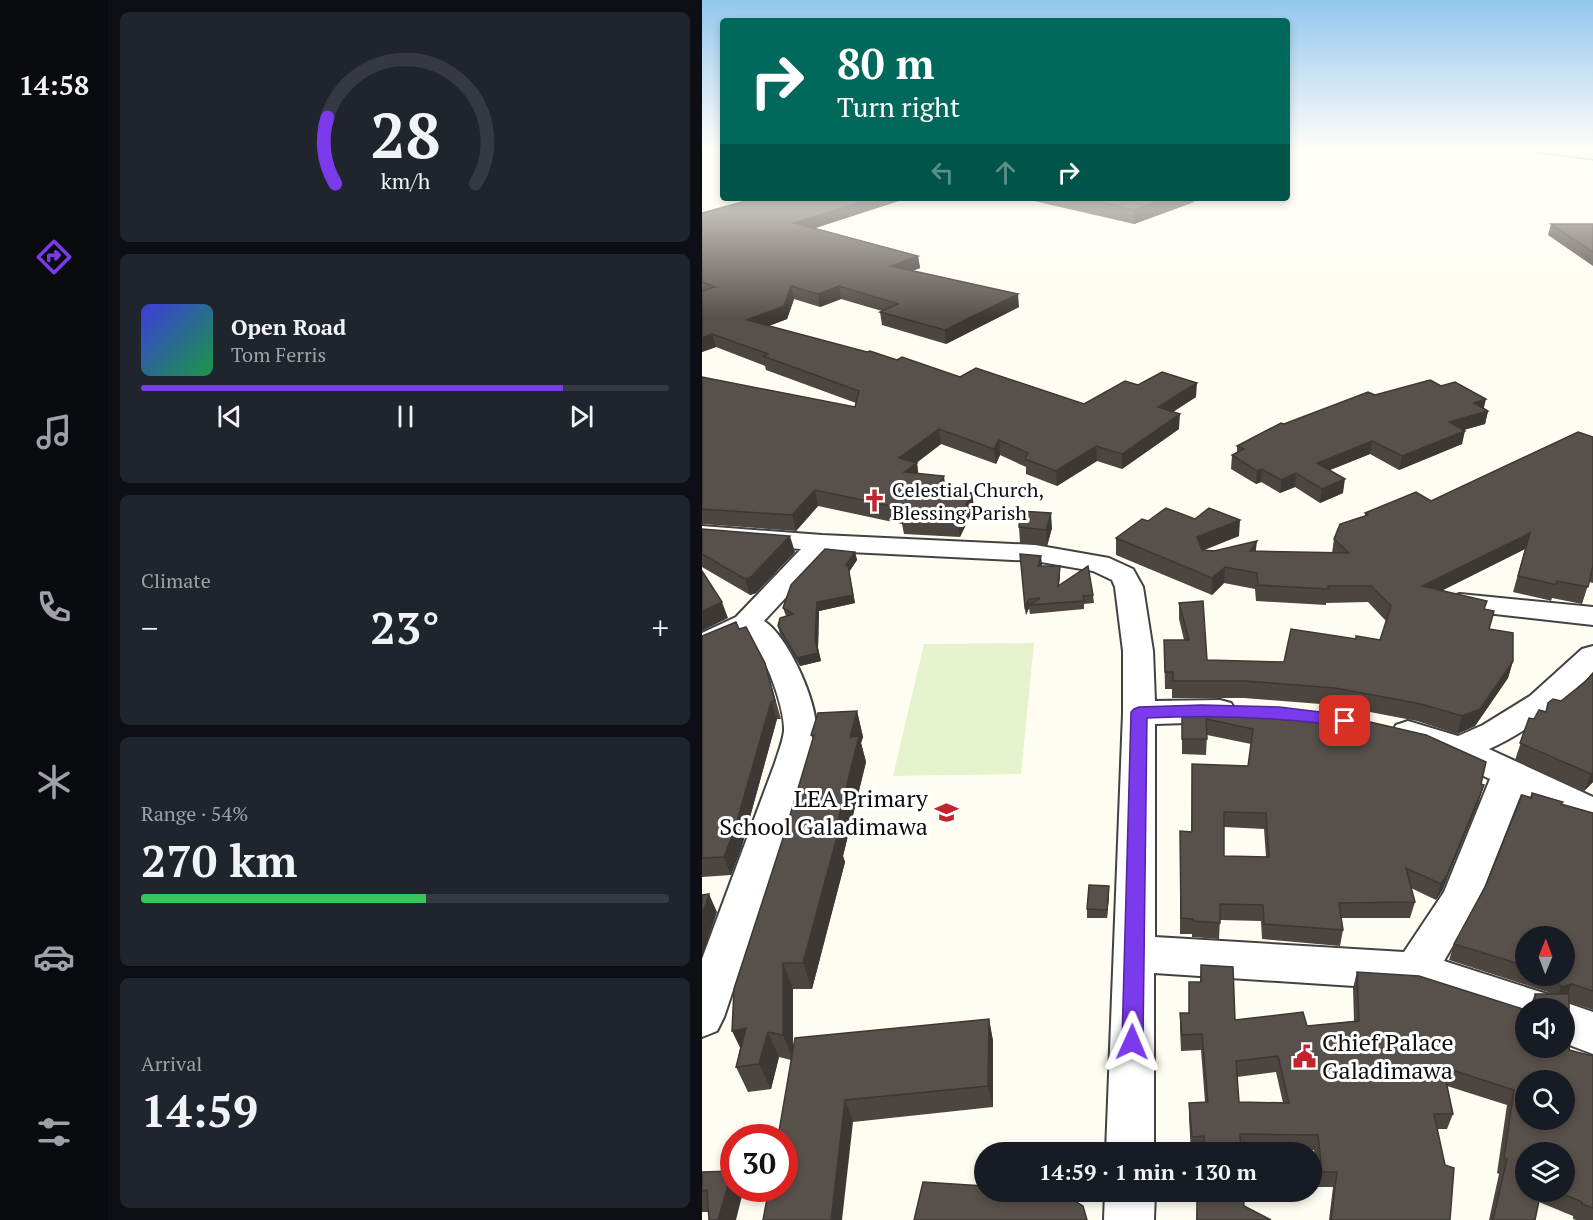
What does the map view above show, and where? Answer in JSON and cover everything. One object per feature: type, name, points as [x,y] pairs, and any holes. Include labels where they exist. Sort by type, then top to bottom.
[{"type":"street","points":[[702,534],[822,543],[1035,553],[1086,561],[1123,575],[1129,587],[1138,651],[1139,712],[1130,1142]]},
{"type":"street","points":[[702,645],[746,623],[822,543]]},
{"type":"street","points":[[1460,603],[1593,616]]},
{"type":"street","points":[[702,1017],[792,763],[800,731],[798,707],[777,657],[762,633],[746,623]]},
{"type":"street","points":[[1459,749],[1495,733],[1541,704],[1593,656]]},
{"type":"street","points":[[1139,712],[1246,711]]},
{"type":"street","points":[[1378,726],[1431,738],[1459,749],[1593,813]]},
{"type":"street","points":[[1415,971],[1460,900],[1502,798],[1509,774]]},
{"type":"street","points":[[1134,954],[1415,971],[1515,1003]]},
{"type":"street","points":[[1575,1026],[1593,1033]]},
{"type":"street","points":[[1129,1220],[1130,1202]]},
{"type":"green space","points":[[1034,643],[1021,774],[893,776],[924,644]]},
{"type":"building","points":[[732,205],[851,205],[794,223],[918,256],[891,266],[1018,294],[945,330],[880,312],[898,304],[839,286],[818,294],[791,286],[784,306],[747,320],[897,360],[902,357],[960,377],[976,368],[1084,404],[1125,381],[1138,385],[1162,372],[1197,383],[1158,407],[1180,414],[1122,454],[1096,446],[1056,471],[1025,459],[1028,453],[999,440],[994,449],[939,429],[899,458],[917,463],[904,472],[944,476],[935,490],[972,493],[958,521],[901,518],[905,509],[815,490],[792,515],[702,509],[702,377],[855,407],[859,391],[763,356],[768,354],[712,334],[702,338],[702,291],[715,287],[702,282],[702,213]]},
{"type":"building","points":[[1112,205],[1148,205],[1134,210]]},
{"type":"building","points":[[1551,224],[1593,224],[1593,252]]},
{"type":"building","points":[[1430,380],[1441,386],[1455,382],[1486,399],[1474,403],[1488,411],[1449,422],[1465,431],[1402,456],[1372,441],[1317,463],[1345,479],[1322,489],[1296,473],[1281,480],[1262,469],[1257,471],[1232,455],[1244,449],[1237,446],[1281,423],[1284,424],[1368,392],[1375,395]]},
{"type":"building","points":[[1578,432],[1593,437],[1593,565],[1588,587],[1557,581],[1553,584],[1518,576],[1530,533],[1422,586],[1487,601],[1484,609],[1494,611],[1489,629],[1513,633],[1513,661],[1480,709],[1462,716],[1421,704],[1335,688],[1245,681],[1173,681],[1173,672],[1165,672],[1164,640],[1189,640],[1179,603],[1203,601],[1207,660],[1284,662],[1291,629],[1356,639],[1356,636],[1380,640],[1391,606],[1371,586],[1328,586],[1328,589],[1258,585],[1257,573],[1225,567],[1212,578],[1116,538],[1142,519],[1148,521],[1166,508],[1195,519],[1209,508],[1240,520],[1197,537],[1202,550],[1214,551],[1257,541],[1250,551],[1349,553],[1334,539],[1340,524],[1368,515],[1365,513],[1416,492],[1431,501]]},
{"type":"building","points":[[1020,511],[1051,513],[1046,530],[1019,527]]},
{"type":"building","points":[[702,529],[790,536],[751,577],[745,579],[702,554]]},
{"type":"building","points":[[825,549],[855,552],[846,565],[853,595],[817,602],[815,639],[818,653],[797,658],[778,626],[780,618],[793,614],[783,608],[791,585]]},
{"type":"building","points":[[1020,554],[1041,556],[1038,566],[1060,566],[1058,586],[1088,566],[1093,595],[1083,596],[1084,601],[1029,605],[1040,598],[1029,599],[1025,607]]},
{"type":"building","points":[[702,571],[722,602],[702,611]]},
{"type":"building","points":[[736,622],[739,629],[746,627],[765,663],[775,701],[771,702],[735,828],[724,857],[702,858],[702,636]]},
{"type":"building","points":[[1593,673],[1593,772],[1591,774],[1520,743],[1529,718],[1534,719],[1539,710],[1546,712],[1548,703],[1553,699],[1561,701]]},
{"type":"building","points":[[1182,709],[1281,710],[1370,722],[1426,735],[1486,762],[1481,784],[1484,785],[1447,875],[1441,884],[1406,868],[1415,902],[1339,903],[1343,930],[1264,924],[1263,905],[1220,904],[1220,923],[1193,921],[1193,919],[1181,918],[1180,831],[1192,832],[1192,764],[1248,766],[1253,729],[1206,719],[1207,739],[1182,739]],"holes":[[[1224,812],[1266,813],[1269,857],[1224,856]]]},
{"type":"building","points":[[857,711],[850,737],[859,736],[834,837],[837,837],[803,963],[783,963],[783,1035],[768,1032],[759,1064],[736,1067],[746,1028],[732,1031],[734,989],[785,832],[814,735],[811,735],[818,713]]},
{"type":"building","points":[[1532,793],[1593,813],[1593,991],[1575,985],[1575,926],[1515,926],[1515,963],[1454,944],[1486,885],[1522,795],[1532,798]]},
{"type":"building","points":[[1089,885],[1109,886],[1107,910],[1087,909]]},
{"type":"building","points":[[709,894],[702,915],[702,895]]},
{"type":"building","points":[[1201,965],[1233,967],[1235,1020],[1303,1012],[1307,1026],[1359,1021],[1357,972],[1419,976],[1515,1007],[1515,1058],[1575,1058],[1575,1052],[1593,1056],[1593,1208],[1575,1199],[1575,1142],[1515,1142],[1515,1202],[1539,1202],[1535,1220],[1493,1220],[1507,1159],[1504,1158],[1514,1090],[1443,1067],[1453,1114],[1434,1114],[1445,1165],[1454,1168],[1450,1220],[1331,1220],[1337,1172],[1322,1172],[1322,1142],[1319,1142],[1318,1135],[1240,1134],[1240,1142],[1204,1142],[1204,1136],[1192,1137],[1189,1103],[1208,1102],[1202,1034],[1182,1035],[1180,1013],[1189,1013],[1189,982],[1201,982]],"holes":[[[1278,1056],[1289,1103],[1239,1102],[1236,1061]]]},
{"type":"building","points":[[1535,994],[1569,994],[1569,998],[1535,998]]},
{"type":"building","points":[[989,1019],[988,1086],[845,1100],[831,1220],[763,1220],[766,1202],[798,1202],[798,1124],[780,1124],[795,1038]]},
{"type":"building","points":[[720,1171],[720,1202],[723,1202],[718,1220],[709,1220],[707,1190],[702,1191],[702,1172]]},
{"type":"building","points":[[923,1182],[974,1185],[974,1202],[1076,1202],[1083,1206],[1087,1220],[914,1220]]},
{"type":"building","points":[[1197,1202],[1244,1202],[1244,1206],[1271,1220],[1197,1220]]},
{"type":"place","name":"Celestial Church, Blessing Parish","points":[[874,501]]},
{"type":"place","name":"LEA Primary School Galadimawa","points":[[946,813]]},
{"type":"place","name":"Chief Palace Galadimawa","points":[[1304,1057]]},
{"type":"route","points":[[1132,1042],[1139,712],[1202,710],[1279,712],[1345,721]]}]
